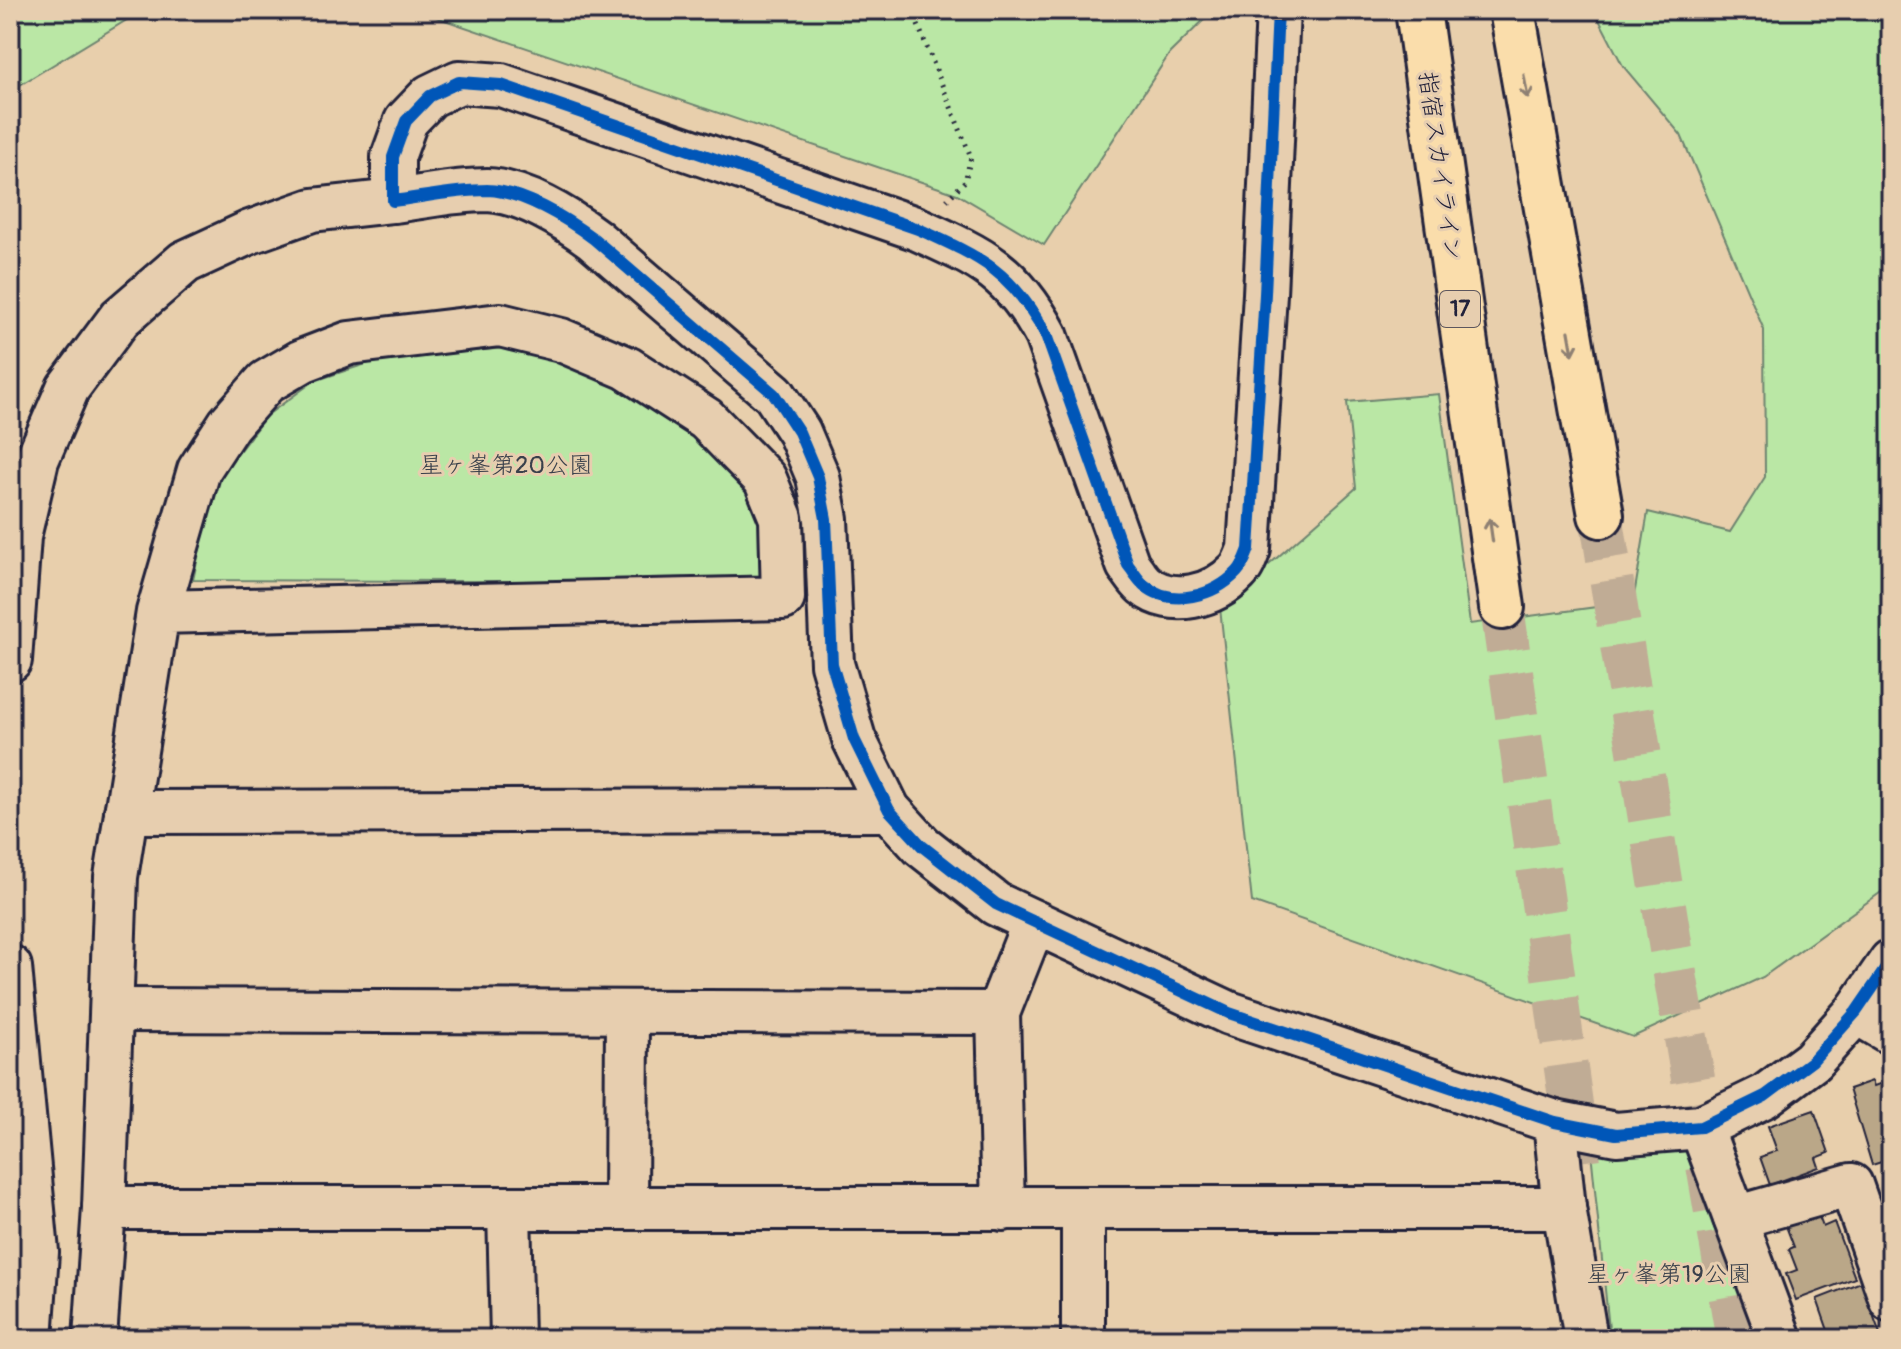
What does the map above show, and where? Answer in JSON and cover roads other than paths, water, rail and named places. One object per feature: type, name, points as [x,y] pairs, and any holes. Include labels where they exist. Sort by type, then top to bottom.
[{"type":"highway","name":"指宿スカイライン","points":[[1418,10],[1502,607]]},
{"type":"highway","points":[[1512,10],[1601,515]]},
{"type":"street","points":[[393,201],[393,157],[406,121],[430,96],[459,82],[501,85],[918,229],[966,250],[1001,273],[1030,306],[1046,335],[1128,565],[1144,585],[1165,596],[1191,597],[1215,589],[1239,570],[1249,549],[1278,10]]},
{"type":"street","points":[[10,660],[19,537],[37,460],[68,388],[120,318],[185,262],[250,232],[312,210],[490,190],[563,215],[774,394],[799,432],[818,477],[826,519],[832,664],[854,739],[889,810],[922,846],[996,904],[1229,1013],[1555,1122],[1616,1134],[1701,1127],[1765,1096],[1812,1061],[1856,1012],[1891,961]]},
{"type":"street","points":[[95,1339],[113,1010],[116,877],[158,612],[199,470],[229,424],[266,382],[302,361],[349,343],[500,325],[561,340],[627,368],[706,419],[765,479],[781,518],[783,598],[158,612]]},
{"type":"street","points":[[126,812],[889,810]]},
{"type":"street","points":[[1003,1209],[998,1013],[1034,922]]},
{"type":"street","points":[[10,967],[37,1252],[31,1339]]},
{"type":"street","points":[[113,1010],[998,1013]]},
{"type":"street","points":[[626,1208],[627,1012]]},
{"type":"street","points":[[1856,1012],[1891,1033]]},
{"type":"street","points":[[1555,1122],[1564,1208],[1586,1339]]},
{"type":"street","points":[[1701,1127],[1780,1339]]},
{"type":"street","points":[[1735,1218],[1851,1185],[1891,1300]]},
{"type":"street","points":[[104,1208],[1564,1208]]},
{"type":"street","points":[[1083,1208],[1083,1339]]},
{"type":"street","points":[[509,1209],[512,1339]]},
{"type":"tunnel","points":[[1601,515],[1738,1339]]},
{"type":"tunnel","points":[[1502,607],[1579,1162]]},
{"type":"park label","name":"星ヶ峯第20公園","points":[[506,465]]},
{"type":"park label","name":"星ヶ峯第19公園","points":[[1669,1274]]}]
